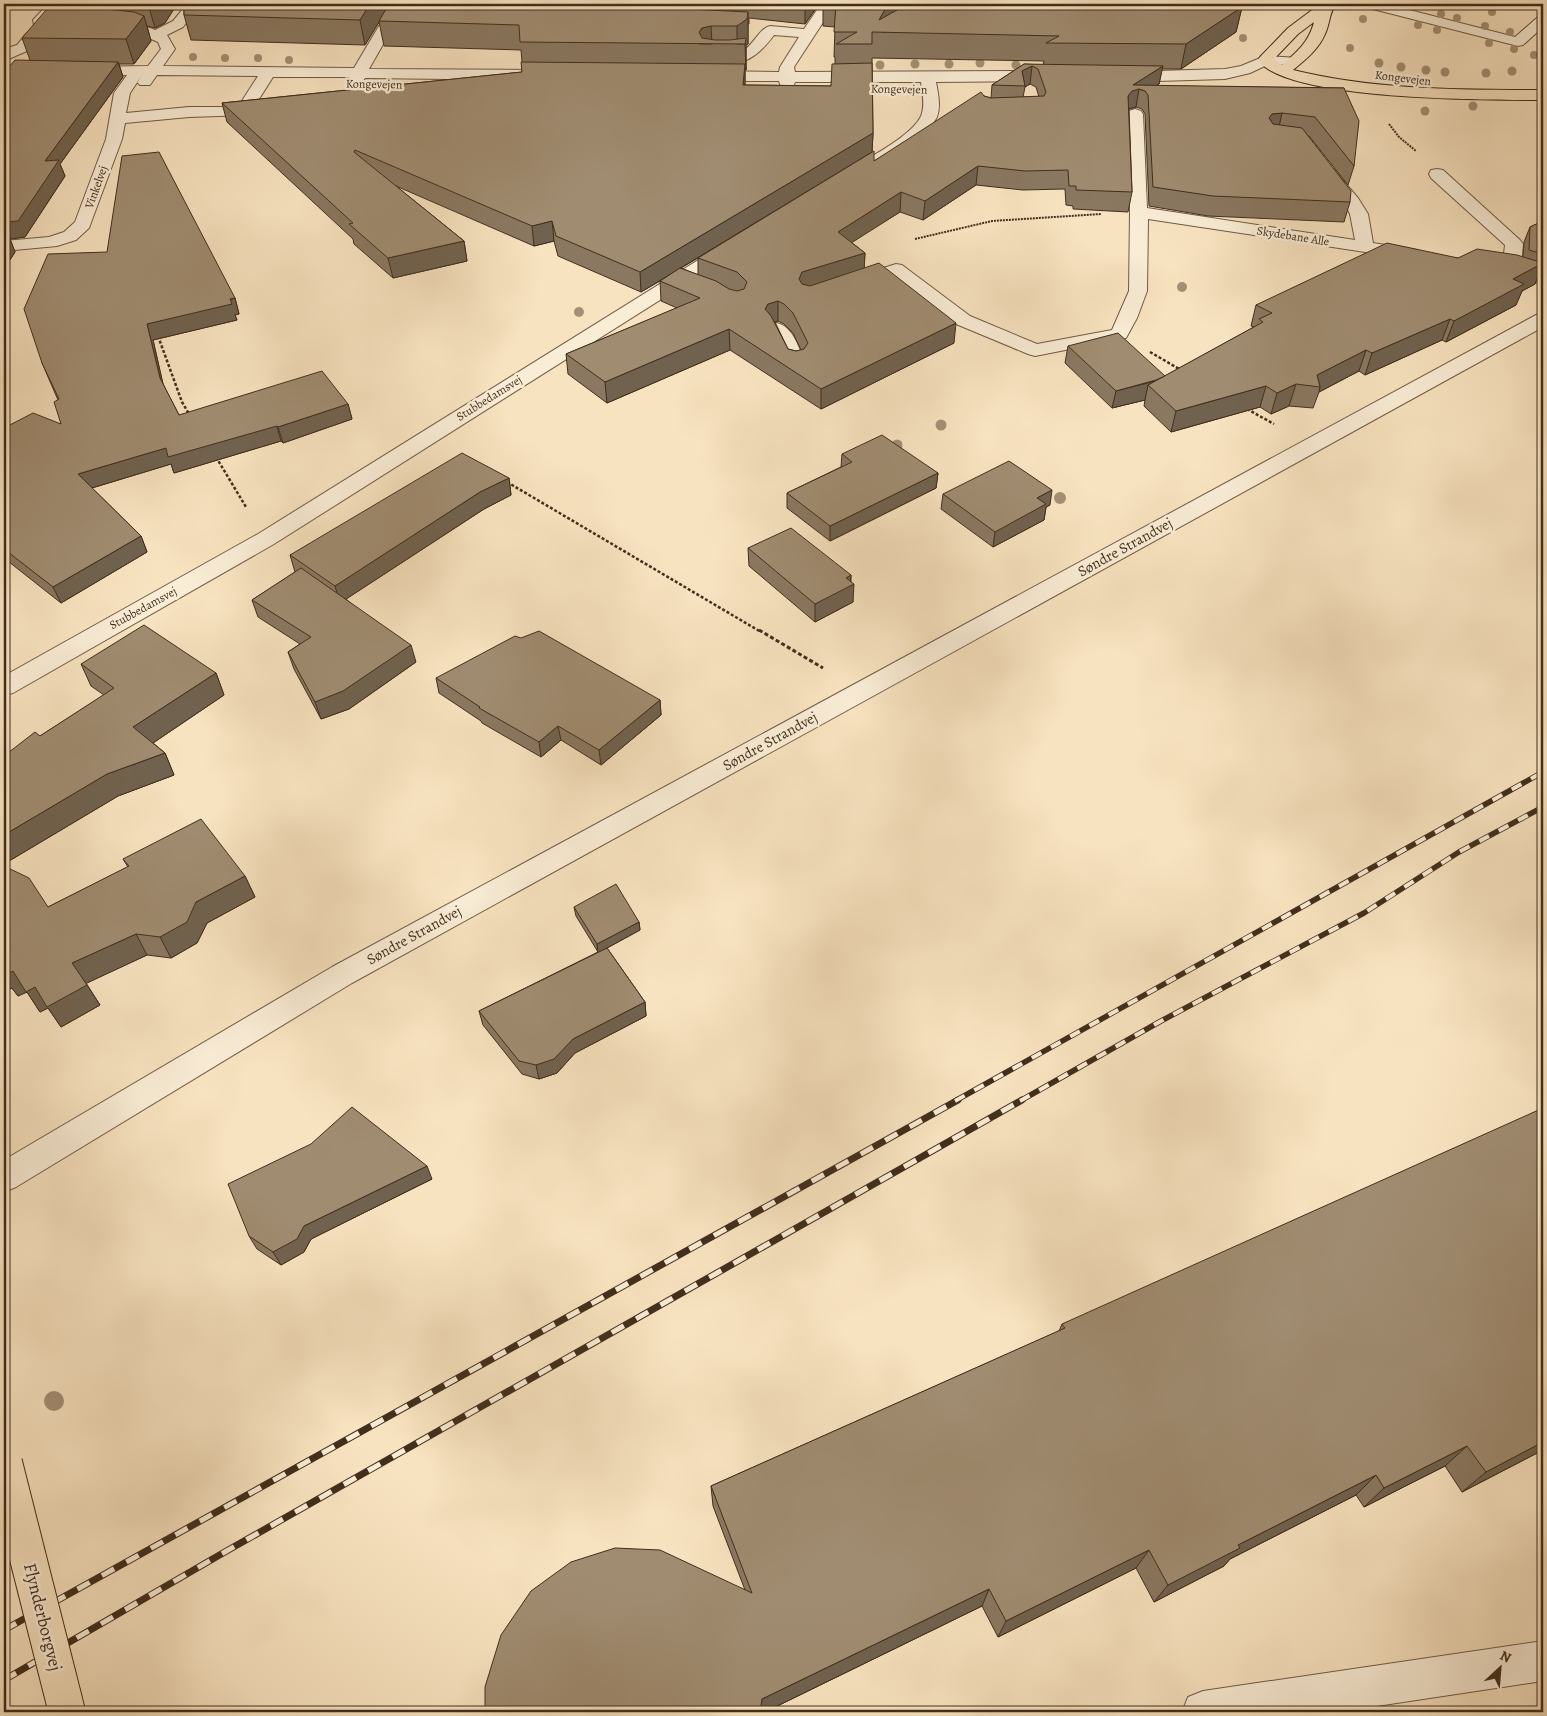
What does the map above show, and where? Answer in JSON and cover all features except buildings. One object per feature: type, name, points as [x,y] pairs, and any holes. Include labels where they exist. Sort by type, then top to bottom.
[{"type":"main road","points":[[1265,60],[1293,31],[1327,6]]},
{"type":"main road","points":[[1282,72],[1308,50],[1318,35],[1327,6]]},
{"type":"main road","name":"Kongevejen","points":[[1265,60],[1282,72],[1328,83],[1437,94],[1543,95]]},
{"type":"main road","points":[[1294,61],[1323,66]]},
{"type":"main road","name":"Kongevejen","points":[[1346,70],[1443,83],[1543,83]]},
{"type":"main road","name":"Flynderborgvej","points":[[4,1463],[67,1712]]},
{"type":"street","points":[[42,31],[40,20],[56,4]]},
{"type":"street","points":[[120,29],[145,31],[157,35],[178,24],[194,4]]},
{"type":"street","points":[[357,78],[399,4]]},
{"type":"street","points":[[787,83],[787,67],[828,4]]},
{"type":"street","points":[[1370,4],[1518,42],[1543,20]]},
{"type":"street","points":[[4,57],[7,53],[22,48],[28,38],[42,31],[62,28]]},
{"type":"street","points":[[750,29],[808,34]]},
{"type":"street","points":[[694,58],[742,59],[754,50],[769,31]]},
{"type":"street","name":"Vinkelvej","points":[[4,246],[51,242],[70,236],[83,224],[114,139],[122,93],[141,77],[168,49],[164,39],[157,35]]},
{"type":"street","points":[[1282,72],[1258,81],[1217,88],[1110,82],[1225,74],[1245,70],[1265,60],[1294,61]]},
{"type":"street","name":"Kongevejen","points":[[73,76],[357,78],[554,75]]},
{"type":"street","name":"Kongevejen","points":[[695,82],[928,83],[1058,76]]},
{"type":"street","points":[[117,119],[189,112],[243,112],[265,78]]},
{"type":"street","name":"Kongevejen","points":[[357,78],[541,86]]},
{"type":"street","points":[[828,189],[902,144],[922,128],[930,115],[928,83]]},
{"type":"street","name":"Kongevejen","points":[[928,83],[1048,90]]},
{"type":"street","points":[[835,289],[896,269],[963,320],[1035,350],[1119,334],[1128,318],[1138,291],[1140,212],[1135,114]]},
{"type":"street","points":[[1318,159],[1359,214],[1365,247]]},
{"type":"street","points":[[1438,174],[1514,244],[1512,269]]},
{"type":"street","name":"Skydebane Alle","points":[[1140,212],[1424,256]]},
{"type":"street","name":"Stubbedamsvej","points":[[4,687],[266,539],[745,239]]},
{"type":"street","points":[[1482,265],[1512,269],[1543,279]]},
{"type":"street","points":[[679,279],[704,288]]},
{"type":"street","name":"Søndre Strandvej","points":[[4,1177],[342,975],[1543,319]]},
{"type":"street","points":[[777,329],[781,332],[796,364]]},
{"type":"street","points":[[1203,1712],[1543,1662]]},
{"type":"path","points":[[1388,122],[1399,138],[1418,152],[1438,174]]},
{"type":"path","points":[[912,240],[992,222],[1037,216],[1140,212]]},
{"type":"path","points":[[156,330],[182,402],[192,418]]},
{"type":"path","points":[[1119,334],[1186,373]]},
{"type":"path","points":[[1244,407],[1311,446]]},
{"type":"path","points":[[211,450],[266,539]]},
{"type":"path","points":[[505,481],[862,691]]},
{"type":"railway","points":[[955,1101],[1543,772]]},
{"type":"railway","points":[[1020,1101],[1161,1021],[1364,913],[1459,852],[1543,807]]},
{"type":"railway","points":[[4,1630],[958,1100]]},
{"type":"railway","points":[[4,1680],[223,1553],[1022,1100]]}]
